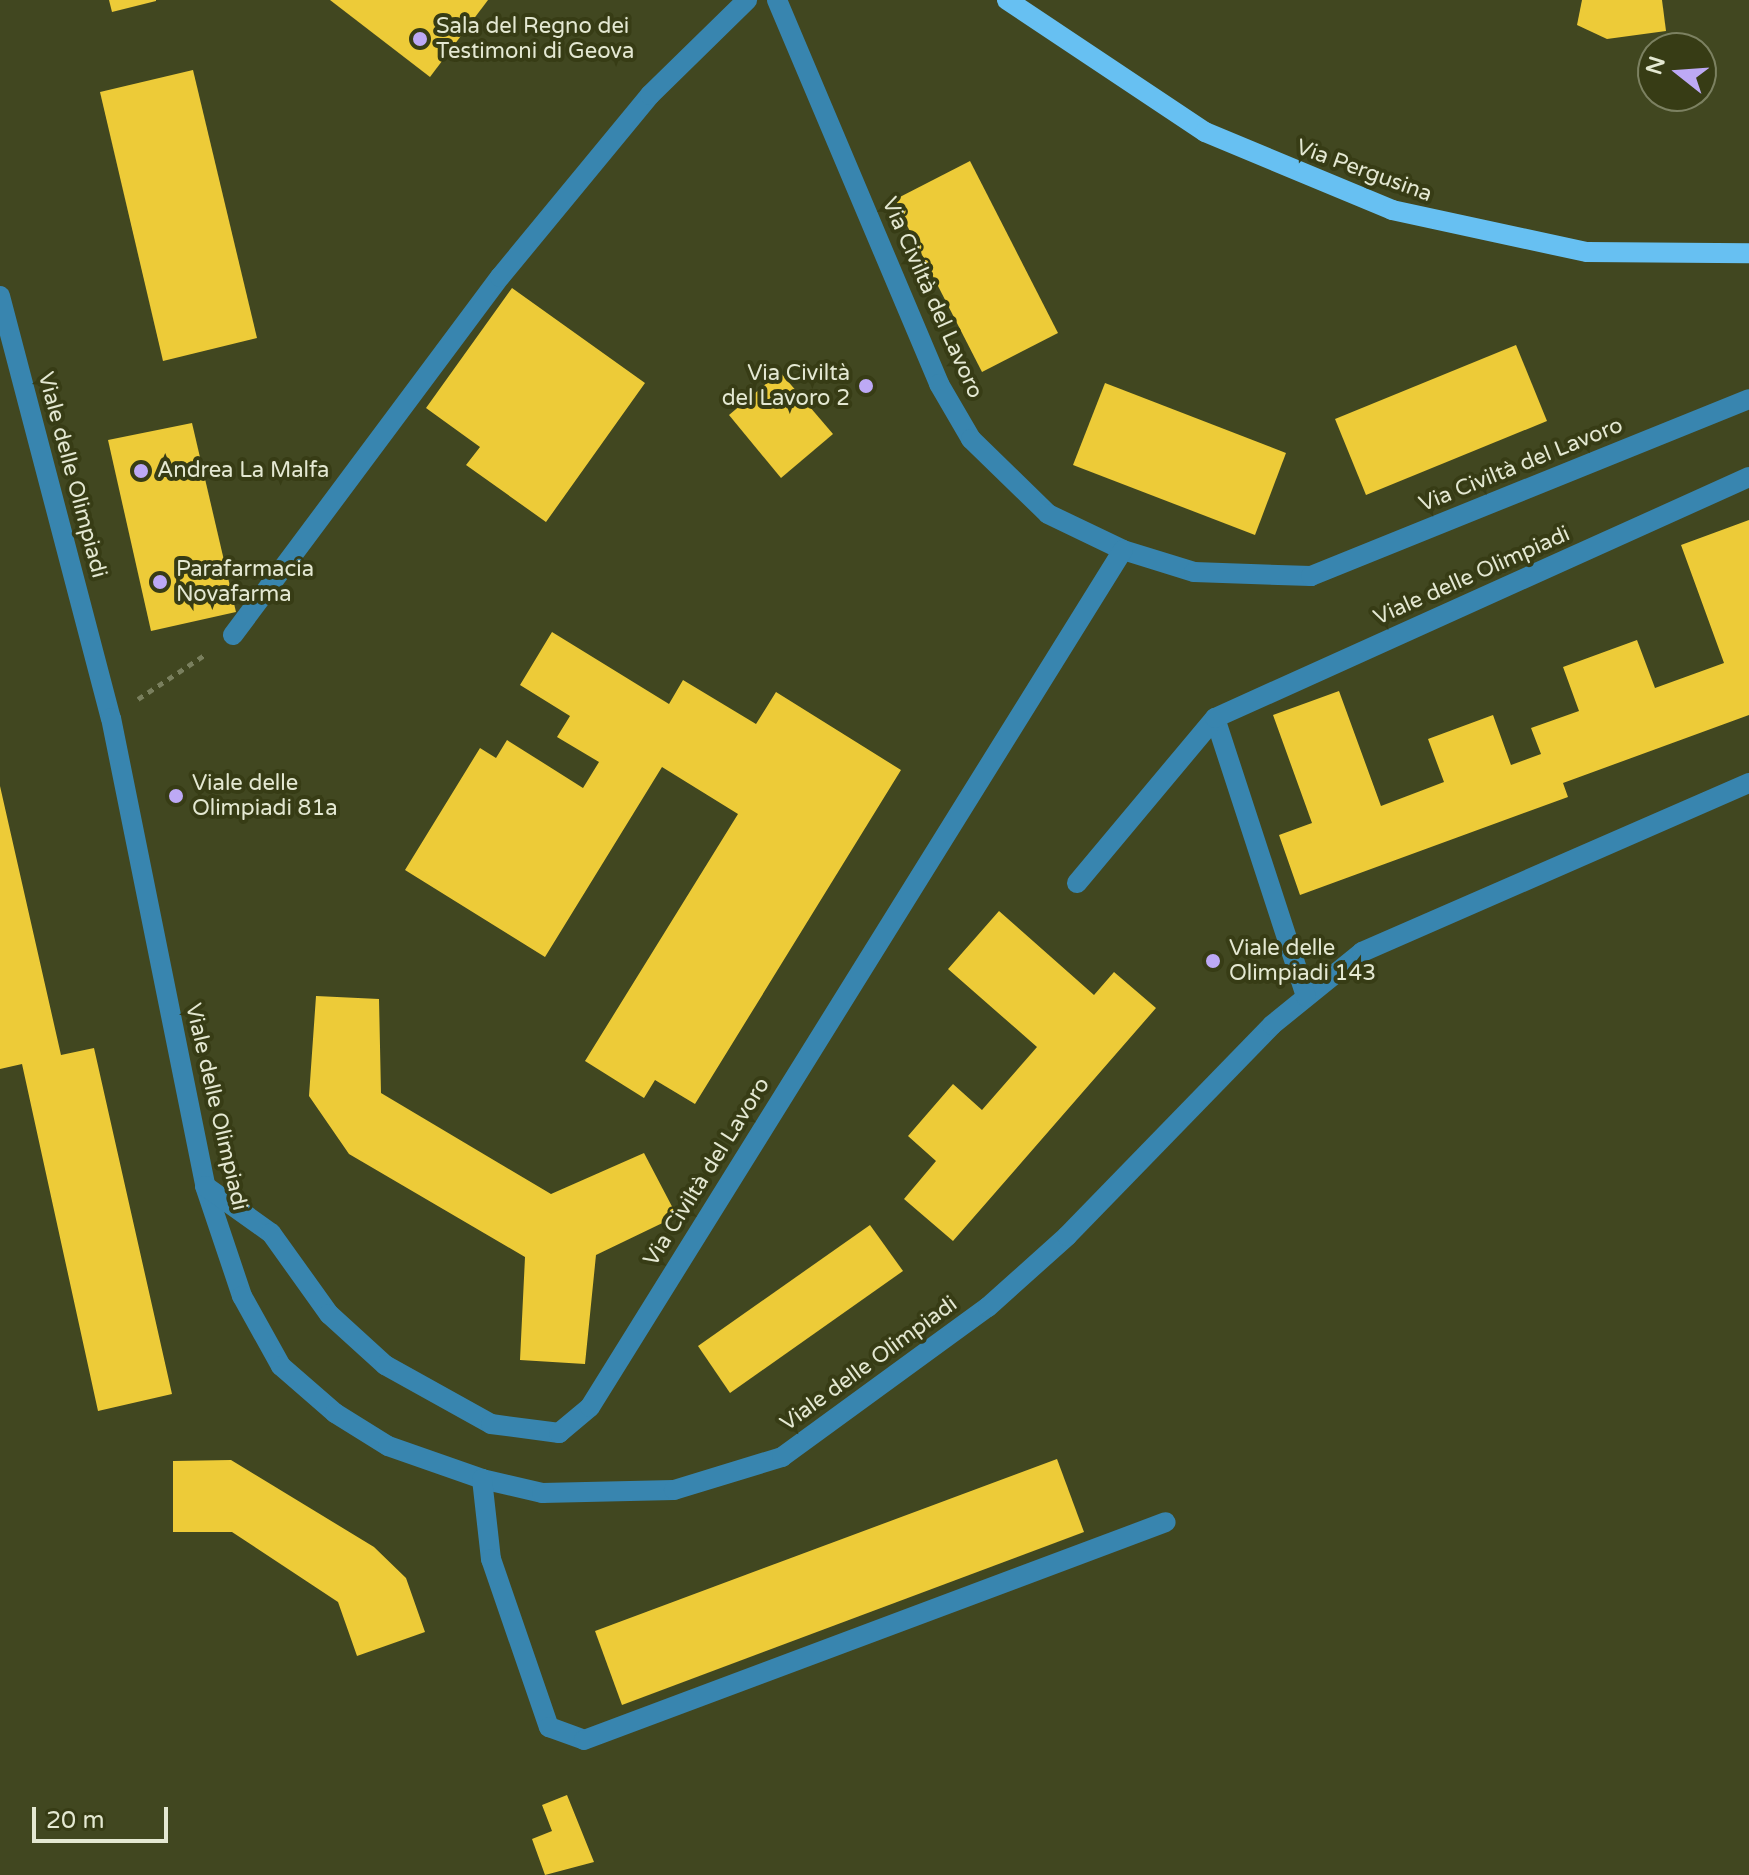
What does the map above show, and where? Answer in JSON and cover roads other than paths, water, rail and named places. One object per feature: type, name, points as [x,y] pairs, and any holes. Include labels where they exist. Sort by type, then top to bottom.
[{"type":"main road","name":"Via Pergusina","points":[[1007,0],[1205,132],[1392,210],[1587,252],[1749,253]]},
{"type":"street","points":[[233,635],[500,277],[650,95],[747,0]]},
{"type":"street","name":"Via Civiltà del Lavoro","points":[[777,0],[939,384],[971,439],[997,473],[1048,514],[1123,550],[1194,572],[1311,576],[1749,399]]},
{"type":"street","points":[[992,0],[1071,45]]},
{"type":"street","name":"Viale delle Olimpiadi","points":[[0,296],[111,718],[205,1186],[242,1296],[281,1366],[335,1413],[388,1446],[482,1479],[542,1493],[674,1490],[782,1457],[988,1307],[1306,997],[1362,952],[1749,783]]},
{"type":"street","name":"Viale delle Olimpiadi","points":[[1077,883],[1215,718],[1749,477]]},
{"type":"street","name":"Via Civiltà del Lavoro","points":[[205,1186],[271,1233],[329,1314],[385,1365],[491,1424],[559,1433],[590,1407],[1123,550]]},
{"type":"street","points":[[1215,718],[1306,997]]},
{"type":"street","points":[[482,1479],[491,1559],[549,1727],[584,1740],[1166,1522]]},
{"type":"place","name":"Sala del Regno dei Testimoni di Geova","points":[[420,39]]},
{"type":"place","name":"Via Civiltà del Lavoro 2","points":[[866,386]]},
{"type":"place","name":"Andrea La Malfa","points":[[141,471]]},
{"type":"place","name":"Parafarmacia Novafarma","points":[[160,582]]},
{"type":"place","name":"Viale delle Olimpiadi 81a","points":[[176,796]]},
{"type":"place","name":"Viale delle Olimpiadi 143","points":[[1213,961]]}]
